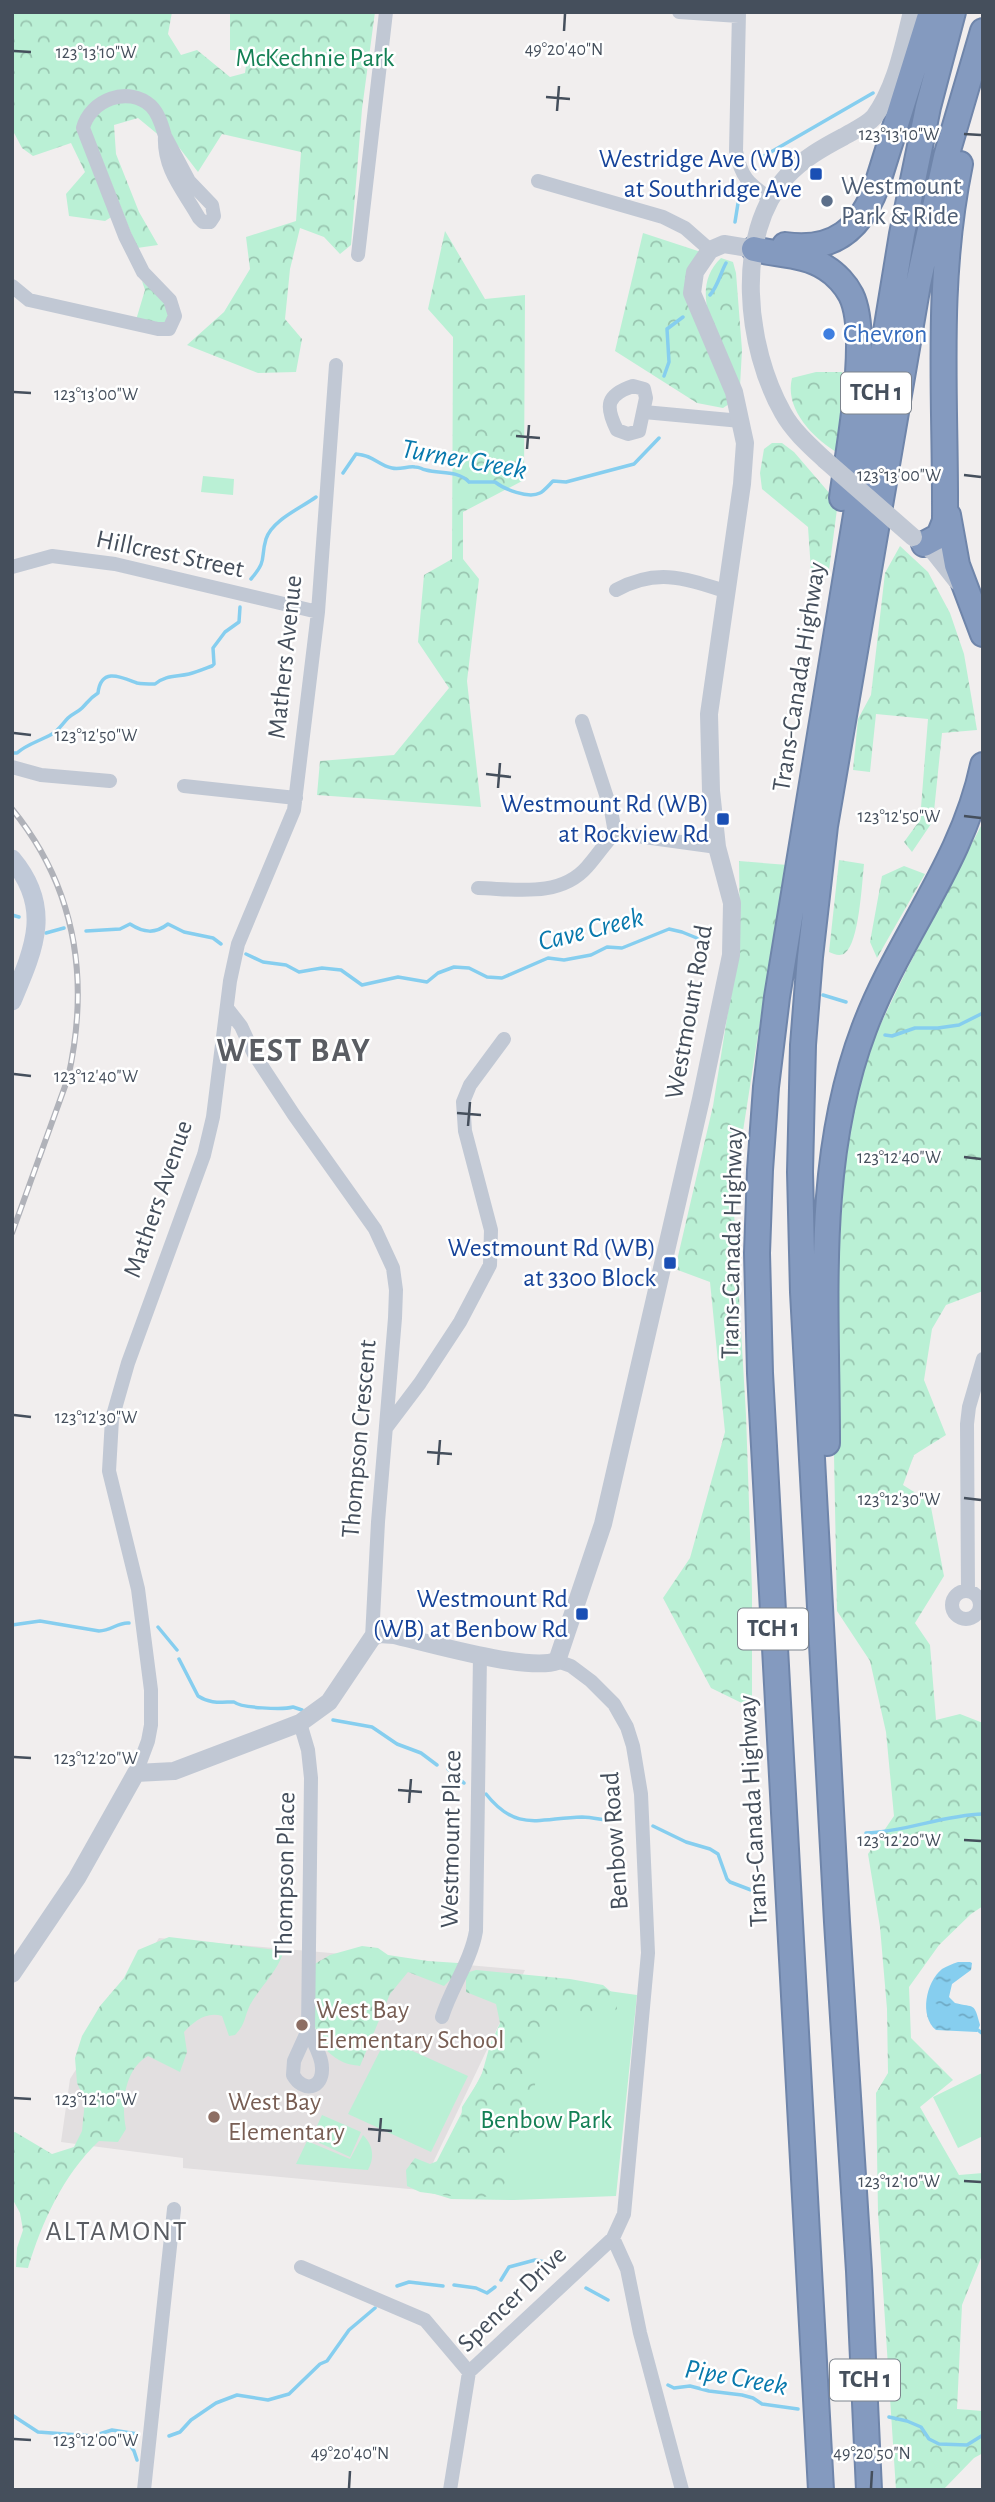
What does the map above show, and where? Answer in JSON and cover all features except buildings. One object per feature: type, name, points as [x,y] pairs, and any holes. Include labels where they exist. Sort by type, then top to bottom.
[{"type":"highway","points":[[754,249],[770,242],[795,246],[822,244],[836,239],[858,223],[867,211],[931,12]]},
{"type":"highway","name":"Trans-Canada Highway","points":[[821,2488],[757,1292],[759,1197],[767,1076],[783,954],[906,213],[928,107],[953,12]]},
{"type":"highway","name":"Trans-Canada Highway","points":[[869,2490],[803,1292],[800,1184],[803,1056],[810,957],[832,781],[918,284],[946,157],[983,31]]},
{"type":"highway","points":[[918,540],[939,536],[943,530],[945,490],[942,349],[946,254],[956,187],[983,73]]},
{"type":"highway","points":[[754,249],[802,258],[825,267],[844,284],[852,296],[859,325],[856,388],[826,633],[812,778]]},
{"type":"highway","points":[[945,490],[957,565],[979,625]]},
{"type":"highway","points":[[822,1633],[828,1508],[828,1222],[836,1129],[847,1081],[864,1028],[884,982],[957,845],[983,765]]},
{"type":"highway","points":[[859,2271],[882,2490]]},
{"type":"main road","points":[[12,859],[24,872],[35,898],[37,917],[33,949],[12,1002]]},
{"type":"street","points":[[358,255],[386,12]]},
{"type":"street","points":[[679,12],[739,14],[736,151],[740,171],[749,183],[769,198]]},
{"type":"street","points":[[912,12],[897,70],[873,119],[800,163],[769,198],[754,249],[752,299],[756,336],[765,376],[783,415],[803,440],[951,571],[979,625]]},
{"type":"street","points":[[12,286],[29,300],[158,329],[169,329],[175,316],[170,300],[143,272],[125,236],[83,128],[93,108],[113,98],[134,96],[151,106],[158,114],[165,136],[189,181],[212,205],[214,216],[210,222],[203,222],[199,218],[172,176],[164,148],[165,136]]},
{"type":"street","points":[[538,181],[663,217],[685,228],[710,250],[724,244],[754,249]]},
{"type":"street","name":"Westmount Road","points":[[557,1661],[603,1524],[731,955],[732,903],[717,847],[711,791],[709,713],[742,484],[745,443],[734,392],[692,293],[695,272],[710,250]]},
{"type":"street","name":"Mathers Avenue","points":[[12,1974],[78,1878],[136,1773],[150,1733],[151,1690],[138,1589],[109,1471],[110,1434],[120,1385],[204,1155],[213,1117],[233,960],[291,821],[296,798],[318,612],[336,365]]},
{"type":"street","points":[[645,409],[740,417]]},
{"type":"street","name":"Hillcrest Street","points":[[12,567],[52,556],[115,564],[318,612]]},
{"type":"street","points":[[616,590],[632,581],[657,576],[689,580],[725,592]]},
{"type":"street","points":[[478,888],[532,889],[561,886],[587,868],[615,833],[611,810],[582,721]]},
{"type":"street","points":[[12,767],[41,775],[110,781]]},
{"type":"street","points":[[184,786],[296,798]]},
{"type":"street","points":[[615,833],[717,847]]},
{"type":"street","name":"Thompson Crescent","points":[[227,1008],[241,1026],[254,1054],[294,1115],[375,1228],[393,1268],[396,1290],[372,1639]]},
{"type":"street","points":[[385,1430],[460,1322],[490,1265],[491,1230],[465,1130],[463,1102],[470,1085],[504,1039]]},
{"type":"street","points":[[968,1591],[967,1424],[969,1406],[983,1359]]},
{"type":"street","points":[[962,1591],[974,1593],[979,1600],[980,1618],[963,1620],[953,1612],[951,1604],[954,1596],[962,1591]]},
{"type":"street","name":"Benbow Road","points":[[372,1639],[379,1634],[394,1635],[533,1663],[557,1661],[571,1666],[591,1681],[614,1703],[627,1727],[641,1794],[648,1953],[624,2214],[613,2238]]},
{"type":"street","points":[[136,1773],[174,1771],[300,1723],[329,1703],[372,1639]]},
{"type":"street","name":"Westmount Place","points":[[442,2017],[476,1931],[480,1654]]},
{"type":"street","name":"Thompson Place","points":[[300,1723],[308,1750],[311,1778],[308,2029]]},
{"type":"street","points":[[144,2490],[174,2209]]},
{"type":"street","points":[[613,2238],[627,2269],[640,2333],[682,2490]]},
{"type":"street","name":"Spencer Drive","points":[[450,2490],[469,2372],[613,2238]]},
{"type":"street","points":[[301,2267],[425,2320],[469,2372]]},
{"type":"shaded area","name":"West Bay Elementary School","points":[[159,1938],[525,1970],[420,2190],[183,2168],[183,2158],[61,2142],[70,2079]]},
{"type":"green space","name":"McKechnie Park","points":[[12,12],[172,12],[168,34],[181,55],[197,50],[230,77],[245,73],[248,51],[230,50],[230,12],[375,12],[362,109],[351,245],[340,254],[324,237],[300,228],[290,269],[285,319],[302,339],[296,372],[258,373],[187,345],[224,312],[250,269],[246,237],[296,221],[301,152],[222,134],[198,172],[137,93],[84,115],[113,216],[105,221],[69,216],[66,194],[85,172],[71,143],[33,156],[22,148],[12,129]]},
{"type":"green space","points":[[125,99],[149,109],[161,137],[138,118],[114,125],[116,154],[139,212],[158,245],[137,248],[89,127],[104,105]]},
{"type":"green space","points":[[445,231],[485,299],[525,295],[524,480],[463,512],[463,559],[479,579],[467,681],[481,807],[317,795],[320,761],[394,755],[449,688],[418,642],[424,575],[452,559],[453,337],[428,309]]},
{"type":"green space","points":[[643,233],[701,252],[688,276],[730,397],[729,404],[723,408],[697,403],[615,351]]},
{"type":"green space","points":[[721,258],[733,262],[736,273],[742,350],[740,386],[717,338],[707,304],[706,288],[711,272]]},
{"type":"green space","points":[[142,281],[170,307],[167,323],[136,320],[145,290]]},
{"type":"green space","points":[[816,372],[842,372],[846,382],[838,453],[820,440],[803,422],[792,401],[792,378]]},
{"type":"green space","points":[[772,443],[782,443],[794,452],[831,495],[837,509],[828,578],[811,571],[808,527],[762,489],[760,473],[764,449]]},
{"type":"green space","points":[[203,476],[234,479],[233,495],[201,492]]},
{"type":"green space","points":[[900,546],[928,572],[950,613],[964,654],[977,730],[942,733],[933,821],[912,852],[904,842],[920,820],[928,719],[876,714],[870,772],[853,770],[858,719],[871,695],[885,573]]},
{"type":"green space","points":[[983,822],[983,1291],[946,1305],[932,1329],[924,1380],[946,1435],[914,1455],[903,1485],[930,1502],[944,1576],[915,1623],[930,1645],[936,1720],[960,1714],[983,1723],[983,1906],[939,1945],[909,1987],[911,2038],[953,2080],[920,2107],[959,2175],[983,2173],[983,2253],[962,2305],[957,2409],[983,2411],[983,2453],[974,2458],[943,2490],[896,2490],[878,2212],[876,2093],[888,2073],[887,2009],[880,1927],[868,1854],[894,1816],[886,1732],[870,1661],[837,1611],[831,1298],[837,1171],[857,1074],[906,971]]},
{"type":"green space","points":[[839,860],[864,864],[854,938],[845,953],[839,955],[829,952]]},
{"type":"green space","points":[[739,861],[788,865],[768,971],[733,1195],[746,1415],[752,1591],[752,1708],[711,1688],[663,1598],[690,1558],[725,1432],[710,1282],[675,1269],[713,1106],[740,936]]},
{"type":"green space","points":[[904,866],[925,874],[877,958],[870,942],[882,876]]},
{"type":"green space","points":[[169,1937],[284,1951],[250,2005],[243,2024],[235,2035],[229,2036],[222,2016],[206,2016],[184,2032],[187,2052],[180,2072],[148,2056],[140,2062],[126,2088],[126,2129],[118,2142],[99,2141],[86,2154],[55,2200],[28,2268],[16,2267],[17,2248],[23,2230],[20,2213],[12,2198],[12,2133],[15,2132],[52,2154],[74,2147],[82,2131],[85,2100],[77,2083],[75,2058],[82,2036],[100,2006],[124,1978],[138,1950]]},
{"type":"green space","points":[[362,1946],[378,1948],[388,1955],[458,1963],[456,1974],[444,1986],[408,1972],[390,1994],[360,2066],[339,2060],[328,2052],[321,2042],[314,2018],[313,1965],[330,1955]]},
{"type":"green space","points":[[476,1970],[603,1985],[616,1996],[617,2009],[596,2018],[556,2016],[544,2033],[531,2108],[513,2144],[506,2180],[500,2194],[473,2199],[420,2192],[407,2186],[406,2170],[415,2158],[430,2164],[453,2155],[461,2126],[462,2107],[481,2077],[490,2045],[500,2023],[496,2004],[466,1992],[466,1973]]},
{"type":"green space","name":"Benbow Park","points":[[530,1980],[637,1995],[616,2196],[514,2200],[451,2199],[422,2190]]},
{"type":"green space","points":[[386,2039],[468,2076],[431,2152],[348,2114]]},
{"type":"green space","points":[[982,2073],[983,2136],[958,2148],[933,2097]]},
{"type":"green space","points":[[322,2115],[361,2132],[350,2157],[311,2139]]},
{"type":"green space","points":[[363,2135],[372,2151],[368,2170],[296,2164],[307,2141],[350,2159]]},
{"type":"water","points":[[958,1962],[972,1963],[971,1970],[952,1984],[949,1997],[955,2003],[975,2009],[980,2025],[977,2032],[936,2030],[928,2016],[927,1999],[932,1982],[942,1969]]},
{"type":"waterway","name":"Turner Creek","points":[[764,156],[873,93]]},
{"type":"waterway","name":"Turner Creek","points":[[735,222],[739,197]]},
{"type":"waterway","name":"Turner Creek","points":[[710,295],[726,263]]},
{"type":"waterway","name":"Turner Creek","points":[[664,376],[669,362],[667,329],[683,317]]},
{"type":"waterway","name":"Turner Creek","points":[[343,473],[356,454],[367,456],[392,468],[418,467],[454,474],[469,482],[495,482],[516,492],[535,495],[553,481],[566,482],[634,464],[659,438]]},
{"type":"waterway","name":"Turner Creek","points":[[251,579],[262,563],[269,532],[281,520],[316,497]]},
{"type":"waterway","name":"Turner Creek","points":[[12,753],[17,753],[54,733],[98,693],[100,685],[107,677],[155,684],[167,678],[212,666],[213,648],[225,632],[239,622],[240,607]]},
{"type":"waterway","name":"Cave Creek","points":[[12,915],[19,917]]},
{"type":"waterway","name":"Cave Creek","points":[[86,931],[120,929],[130,924],[145,931],[154,931],[168,924],[184,932],[213,938],[221,944]]},
{"type":"waterway","name":"Cave Creek","points":[[46,933],[64,928]]},
{"type":"waterway","name":"Cave Creek","points":[[246,954],[263,962],[286,965],[299,972],[322,968],[341,970],[362,985],[398,977],[427,982],[438,973],[454,967],[469,968],[487,977],[502,978],[548,958],[564,960],[591,955],[607,947],[622,948],[669,929],[709,943]]},
{"type":"waterway","name":"Cave Creek","points":[[823,995],[846,1002]]},
{"type":"waterway","name":"Cave Creek","points":[[885,1035],[892,1036],[915,1028],[959,1025],[983,1013]]},
{"type":"waterway","points":[[12,1625],[40,1621],[99,1631],[129,1623]]},
{"type":"waterway","points":[[158,1627],[177,1650]]},
{"type":"waterway","points":[[179,1659],[202,1699],[253,1707],[293,1707],[302,1710]]},
{"type":"waterway","points":[[333,1720],[372,1727],[397,1744],[421,1753],[437,1765]]},
{"type":"waterway","points":[[448,1769],[464,1783]]},
{"type":"waterway","points":[[486,1794],[497,1806],[519,1819],[582,1817],[615,1821]]},
{"type":"waterway","points":[[866,1833],[983,1814]]},
{"type":"waterway","points":[[653,1826],[718,1854],[727,1879],[751,1890]]},
{"type":"waterway","points":[[978,2030],[983,2034]]},
{"type":"waterway","name":"Pipe Creek","points":[[501,2280],[509,2267],[535,2260],[550,2263]]},
{"type":"waterway","name":"Pipe Creek","points":[[397,2286],[409,2282],[443,2286]]},
{"type":"waterway","name":"Pipe Creek","points":[[454,2285],[476,2288],[487,2293],[495,2287]]},
{"type":"waterway","name":"Pipe Creek","points":[[586,2288],[608,2300]]},
{"type":"waterway","name":"Pipe Creek","points":[[169,2436],[180,2432],[191,2420],[216,2403],[237,2395],[268,2400],[289,2394],[320,2364],[327,2361],[349,2330],[375,2308]]},
{"type":"waterway","name":"Pipe Creek","points":[[668,2385],[674,2388],[690,2386],[742,2395],[762,2404],[798,2409]]},
{"type":"waterway","name":"Pipe Creek","points":[[12,2415],[38,2432],[93,2436],[112,2430],[138,2434]]},
{"type":"waterway","name":"Pipe Creek","points":[[889,2417],[921,2427],[929,2439],[939,2444],[967,2445],[983,2435]]},
{"type":"waterway","name":"Pipe Creek","points":[[121,2432],[137,2460]]},
{"type":"railway","points":[[12,809],[34,840],[64,903],[73,937],[78,1006],[68,1078],[12,1233]]},
{"type":"place","name":"Westridge Ave (WB) at Southridge Ave","points":[[816,174]]},
{"type":"place","name":"Westmount Park & Ride","points":[[827,201]]},
{"type":"place","name":"Chevron","points":[[829,334]]},
{"type":"place","name":"Westmount Rd (WB) at Rockview Rd","points":[[723,819]]},
{"type":"place","name":"Westmount Rd (WB) at 3300 Block","points":[[670,1263]]},
{"type":"place","name":"Westmount Rd (WB) at Benbow Rd","points":[[582,1614]]},
{"type":"place","name":"West Bay Elementary School","points":[[302,2025]]},
{"type":"place","name":"West Bay Elementary","points":[[214,2117]]},
{"type":"district","name":"WEST BAY","points":[[294,1051]]},
{"type":"district","name":"ALTAMONT","points":[[117,2232]]}]
